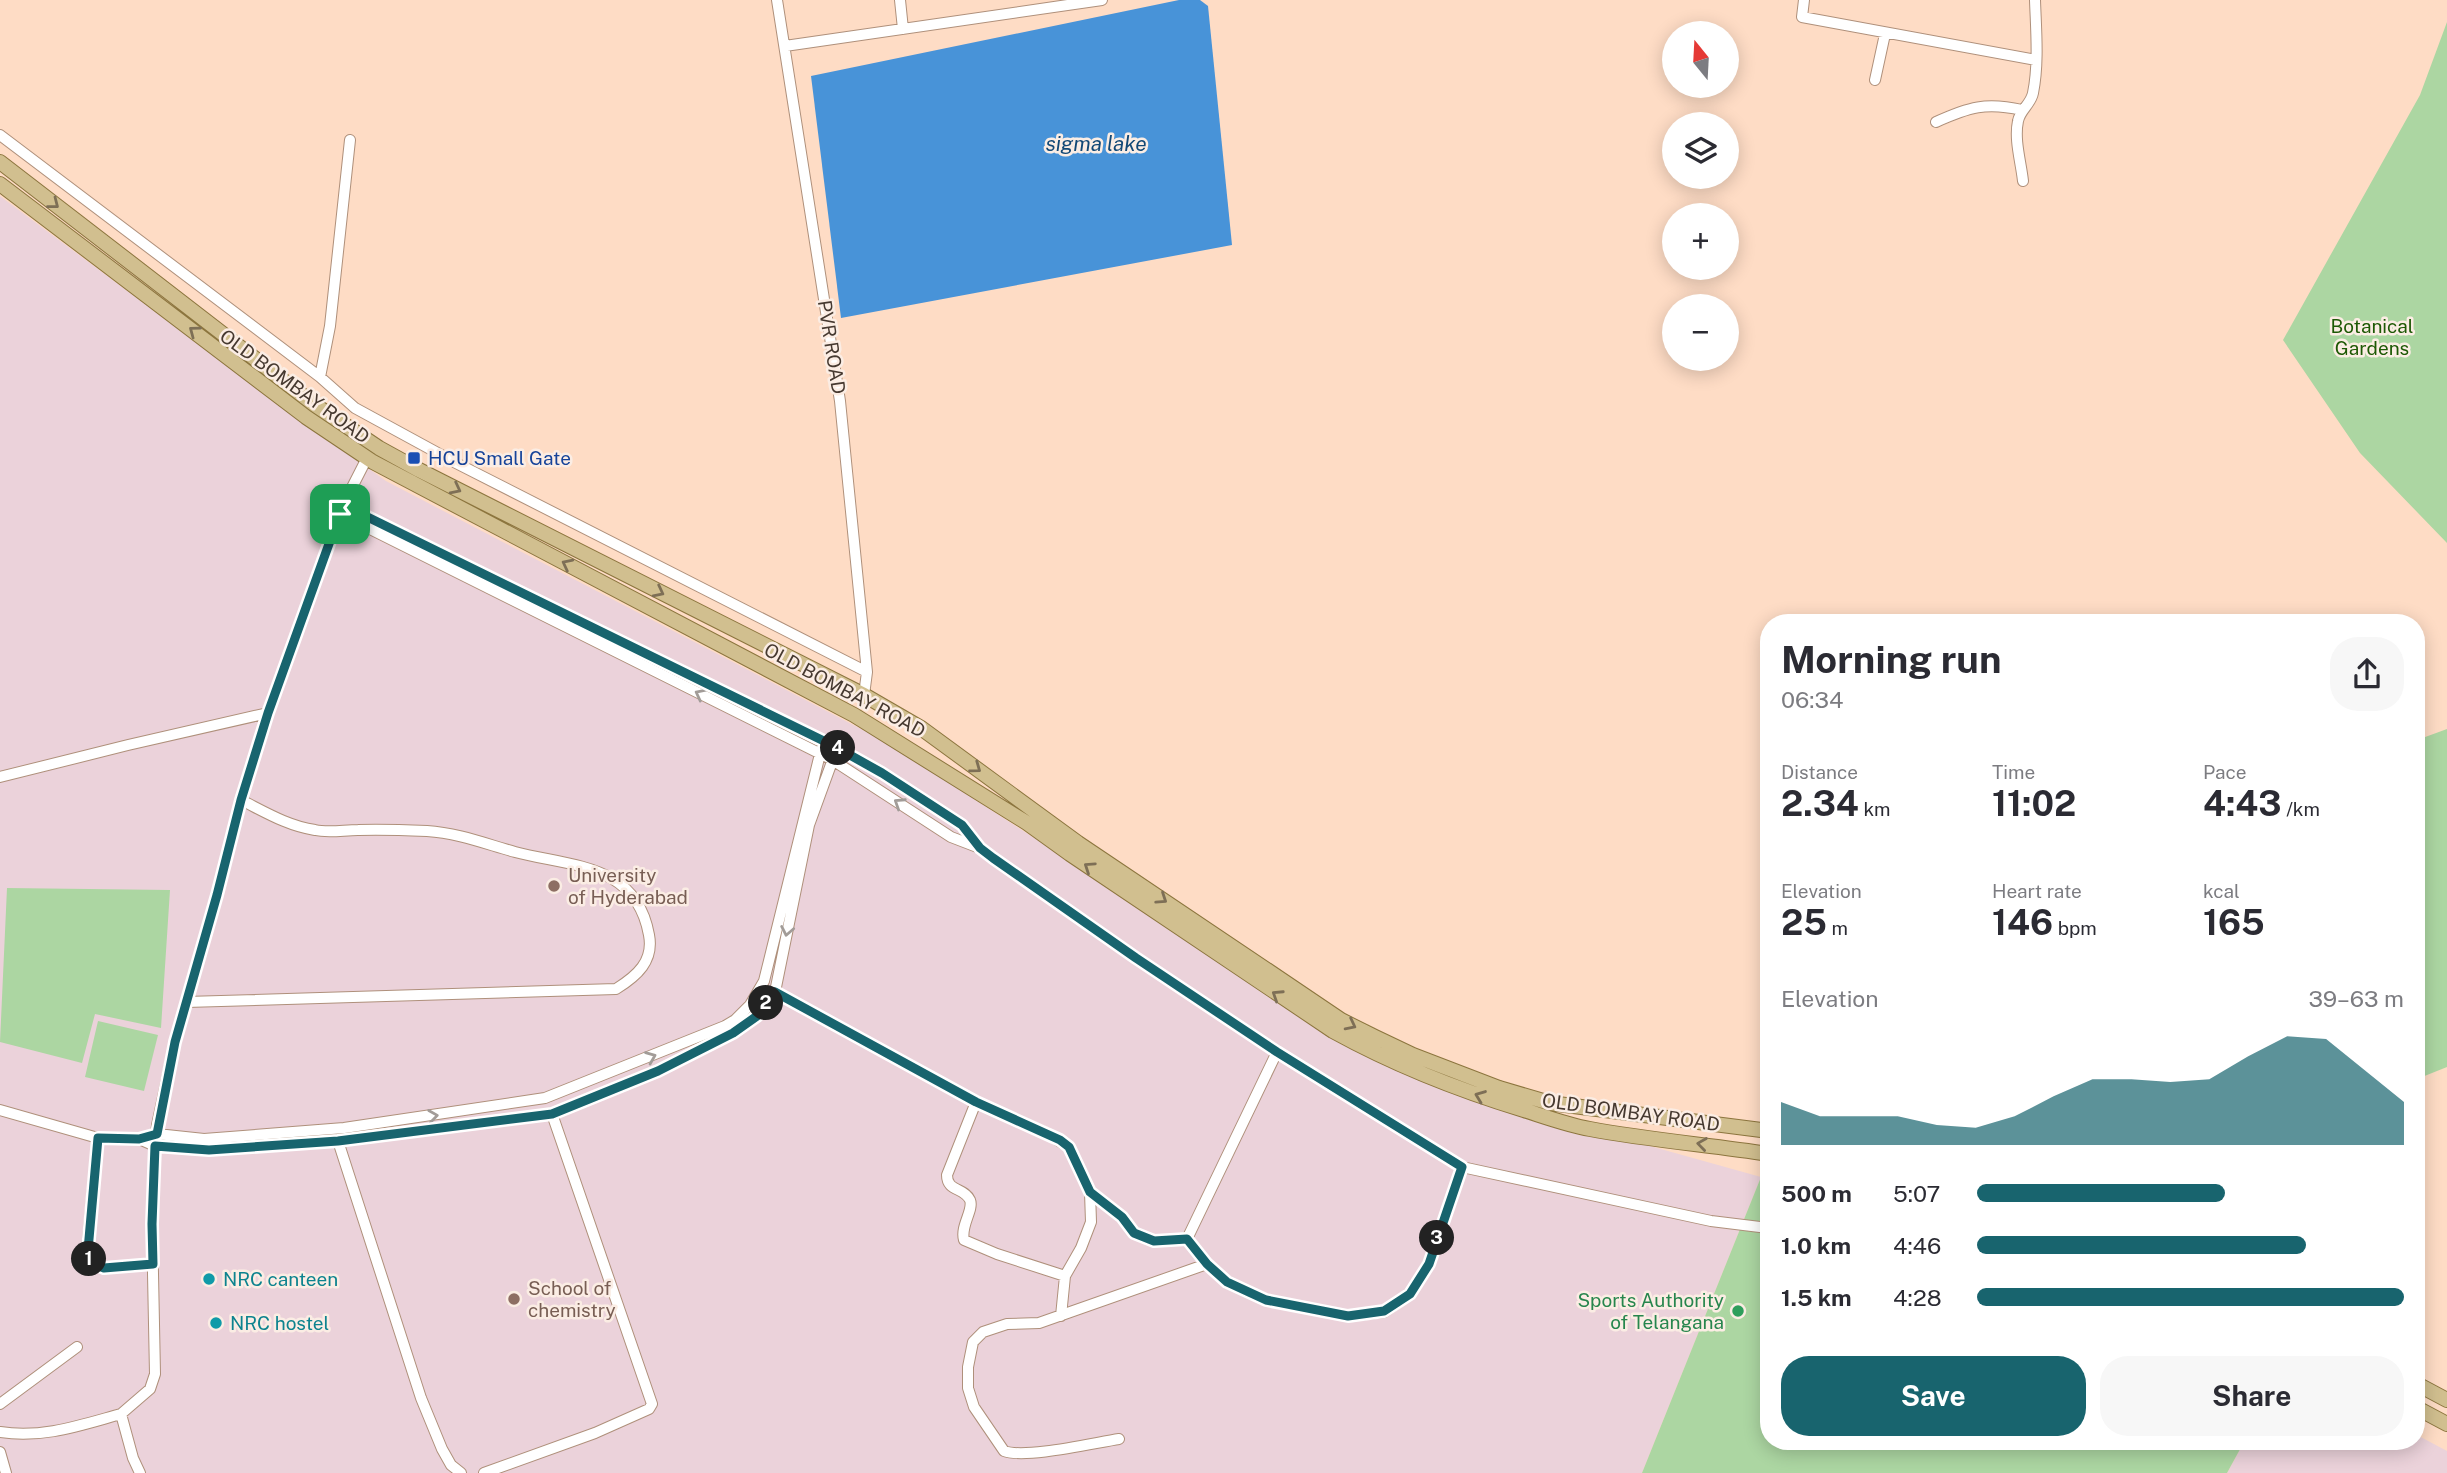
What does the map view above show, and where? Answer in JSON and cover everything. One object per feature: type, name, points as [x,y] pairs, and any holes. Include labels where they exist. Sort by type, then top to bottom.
[{"type":"main road","name":"OLD BOMBAY ROAD","points":[[0,162],[315,405],[379,448],[864,695],[921,728],[1078,843],[1341,1020],[1413,1055],[1550,1103],[1760,1130]]},
{"type":"main road","name":"OLD BOMBAY ROAD","points":[[0,184],[306,417],[367,458],[854,715],[1027,823],[1070,855],[1333,1031],[1368,1050],[1495,1101],[1589,1129],[1760,1153]]},
{"type":"main road","points":[[2425,1388],[2447,1400]]},
{"type":"main road","points":[[2425,1412],[2447,1424]]},
{"type":"street","name":"PVR ROAD","points":[[777,0],[840,401],[867,672],[864,695]]},
{"type":"street","points":[[900,0],[903,29]]},
{"type":"street","points":[[785,46],[1102,0]]},
{"type":"street","points":[[1804,0],[1802,17],[2036,60]]},
{"type":"street","points":[[2023,181],[2017,136],[2022,110],[2033,94],[2036,60],[2035,0]]},
{"type":"street","points":[[1875,80],[1885,34]]},
{"type":"street","points":[[1936,122],[1976,106],[2002,106],[2022,110]]},
{"type":"street","points":[[0,135],[320,377],[355,408],[867,672]]},
{"type":"street","points":[[320,377],[330,326],[350,141]]},
{"type":"street","points":[[0,1432],[17,1435],[55,1432],[121,1414],[150,1389],[155,1374],[152,1224],[156,1140],[175,1042],[241,800],[268,713],[342,509],[367,458]]},
{"type":"street","points":[[342,509],[825,741],[882,773],[962,825],[980,848]]},
{"type":"street","points":[[342,509],[831,760],[951,837],[980,848],[1136,958],[1277,1052],[1462,1167],[1711,1221],[1760,1227]]},
{"type":"street","points":[[0,777],[268,713]]},
{"type":"street","points":[[0,1110],[98,1138],[204,1139],[344,1128],[545,1098],[668,1050],[735,1020],[750,1005],[764,981],[825,741]]},
{"type":"street","points":[[156,1140],[209,1150],[338,1141],[552,1114],[658,1071],[733,1033],[757,1016],[775,992],[809,825],[837,748]]},
{"type":"street","points":[[186,1002],[616,989],[635,978],[651,947],[646,921],[630,890],[597,870],[474,839],[430,831],[317,831],[289,824],[241,800]]},
{"type":"street","points":[[775,992],[976,1102],[1046,1133],[1069,1147],[1090,1192],[1091,1222],[1081,1248],[1065,1276],[1061,1316]]},
{"type":"street","points":[[1187,1239],[1277,1052]]},
{"type":"street","points":[[976,1102],[947,1175],[951,1187],[970,1200],[971,1206],[962,1230],[964,1240],[997,1254],[1065,1276]]},
{"type":"street","points":[[484,1473],[595,1433],[649,1409],[652,1404],[552,1114]]},
{"type":"street","points":[[98,1138],[88,1250],[90,1262],[104,1268],[153,1264]]},
{"type":"street","points":[[338,1141],[421,1398],[442,1449],[451,1465],[461,1473]]},
{"type":"street","points":[[1187,1239],[1207,1264],[1227,1282],[1266,1300],[1348,1316],[1384,1311],[1410,1294],[1429,1264],[1462,1167]]},
{"type":"street","points":[[1090,1192],[1122,1217],[1134,1233],[1154,1241],[1187,1239]]},
{"type":"street","points":[[1119,1439],[1010,1453],[1004,1451],[974,1407],[968,1388],[968,1367],[973,1342],[983,1332],[1007,1324],[1039,1323],[1207,1264]]},
{"type":"street","points":[[0,1404],[77,1346]]},
{"type":"street","points":[[121,1414],[140,1473]]},
{"type":"street","points":[[0,1452],[6,1473]]},
{"type":"shaded area","name":"University of Hyderabad","points":[[0,196],[386,481],[884,741],[1333,1031],[1407,1067],[1589,1129],[1760,1177],[1642,1473],[0,1473]]},
{"type":"shaded area","points":[[2425,1439],[2447,1451],[2447,1473],[2227,1473],[2240,1450],[2425,1450]]},
{"type":"green space","name":"Botanical Gardens","points":[[2447,22],[2447,543],[2360,453],[2283,340],[2420,95]]},
{"type":"green space","points":[[2447,729],[2447,1067],[2425,1076],[2425,737]]},
{"type":"green space","points":[[7,888],[170,890],[161,1028],[95,1014],[82,1063],[0,1042]]},
{"type":"green space","points":[[98,1021],[158,1035],[144,1091],[85,1077]]},
{"type":"green space","name":"Sports Authority of Telangana","points":[[1760,1179],[1760,1450],[2240,1450],[2227,1473],[1642,1473]]},
{"type":"water","name":"sigma lake","points":[[1179,0],[1200,0],[1208,6],[1232,245],[841,318],[811,76]]},
{"type":"place","name":"HCU Small Gate","points":[[414,458]]},
{"type":"place","name":"University of Hyderabad","points":[[554,886]]},
{"type":"place","name":"NRC canteen","points":[[209,1279]]},
{"type":"place","name":"School of chemistry","points":[[514,1299]]},
{"type":"place","name":"Sports Authority of Telangana","points":[[1738,1311]]},
{"type":"place","name":"NRC hostel","points":[[216,1323]]},
{"type":"route","points":[[343,505],[780,718],[882,773],[962,825],[980,848],[993,858],[1136,958],[1277,1052],[1462,1167],[1429,1264],[1410,1294],[1384,1311],[1348,1316],[1266,1300],[1227,1282],[1207,1264],[1187,1239],[1154,1241],[1134,1233],[1122,1217],[1090,1192],[1069,1147],[1060,1140],[976,1102],[775,992],[757,1016],[733,1033],[658,1071],[552,1114],[338,1141],[209,1150],[155,1146],[153,1264],[104,1268],[90,1262],[88,1250],[98,1138],[139,1139],[157,1134],[175,1042],[241,800],[268,713],[340,514],[343,505]]}]
